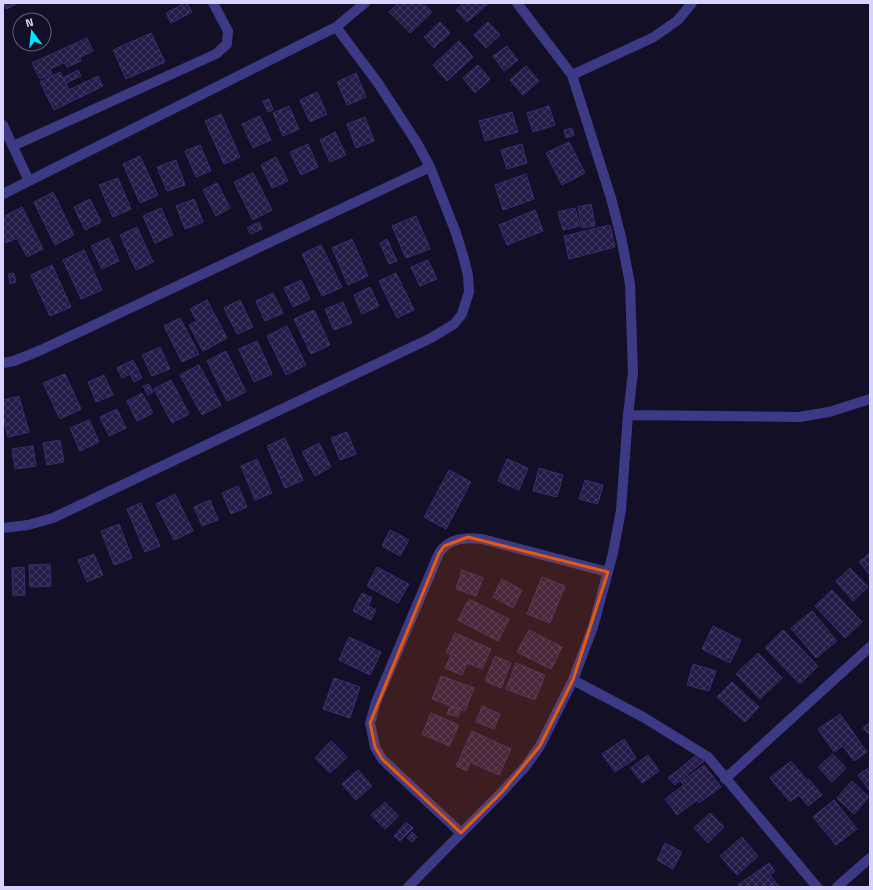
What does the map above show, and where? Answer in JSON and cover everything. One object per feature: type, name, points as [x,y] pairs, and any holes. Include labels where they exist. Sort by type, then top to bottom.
[{"type":"street","points":[[13,146],[216,54],[227,44],[228,31],[213,3]]},
{"type":"street","points":[[3,194],[336,27],[365,3]]},
{"type":"street","points":[[408,887],[525,767],[540,746],[573,680],[593,627],[613,553],[621,510],[628,415],[633,372],[630,284],[622,237],[572,75],[517,3]]},
{"type":"street","points":[[572,75],[654,37],[678,20],[692,3]]},
{"type":"street","points":[[3,528],[28,525],[53,518],[431,338],[454,324],[462,314],[469,292],[468,275],[456,233],[430,167],[417,143],[391,103],[336,27]]},
{"type":"street","points":[[3,125],[29,181]]},
{"type":"street","points":[[3,363],[14,361],[41,350],[430,167]]},
{"type":"street","points":[[628,415],[799,417],[829,412],[870,399]]},
{"type":"street","points":[[462,833],[382,759],[375,747],[370,723],[376,702],[439,553],[444,546],[454,540],[468,537],[608,572]]},
{"type":"street","points":[[725,779],[870,647]]},
{"type":"street","points":[[573,680],[643,717],[708,757],[817,887]]},
{"type":"street","points":[[837,887],[870,858]]},
{"type":"highlighted area","points":[[468,537],[608,572],[573,680],[540,746],[502,792],[461,833],[382,759],[375,747],[370,723],[439,553],[444,546]]},
{"type":"building","points":[[3,3],[19,3],[6,9]]},
{"type":"building","points":[[187,3],[192,12],[171,23],[166,13]]},
{"type":"building","points":[[398,3],[423,3],[432,12],[410,33],[389,12]]},
{"type":"building","points":[[464,3],[489,3],[467,22],[456,10]]},
{"type":"building","points":[[440,22],[450,33],[434,48],[424,37]]},
{"type":"building","points":[[488,22],[500,35],[486,48],[474,35]]},
{"type":"building","points":[[151,33],[165,62],[126,79],[113,50]]},
{"type":"building","points":[[87,38],[93,51],[80,57],[81,61],[67,67],[65,62],[50,69],[52,74],[40,79],[32,63]]},
{"type":"building","points":[[459,41],[473,57],[447,81],[433,65]]},
{"type":"building","points":[[507,46],[518,60],[504,71],[493,56]]},
{"type":"building","points":[[478,65],[490,79],[475,93],[463,78]]},
{"type":"building","points":[[526,66],[539,81],[523,95],[510,80]]},
{"type":"building","points":[[78,70],[81,76],[66,83],[69,90],[98,76],[103,86],[54,110],[40,82],[60,72],[63,78]]},
{"type":"building","points":[[356,73],[366,97],[347,105],[337,82]]},
{"type":"building","points":[[317,92],[327,114],[310,122],[300,100]]},
{"type":"building","points":[[269,99],[273,110],[268,112],[263,101]]},
{"type":"building","points":[[289,106],[299,129],[283,136],[273,113]]},
{"type":"building","points":[[549,106],[555,125],[533,132],[527,113]]},
{"type":"building","points":[[512,112],[518,132],[485,141],[479,121]]},
{"type":"building","points":[[221,114],[240,157],[224,164],[205,121]]},
{"type":"building","points":[[260,116],[271,140],[253,148],[242,124]]},
{"type":"building","points":[[365,117],[374,141],[356,148],[347,124]]},
{"type":"building","points":[[572,128],[574,135],[566,138],[564,130]]},
{"type":"building","points":[[335,132],[346,155],[330,162],[320,140]]},
{"type":"building","points":[[569,142],[585,173],[562,185],[546,153]]},
{"type":"building","points":[[308,144],[318,167],[301,175],[290,152]]},
{"type":"building","points":[[522,144],[527,163],[507,169],[501,150]]},
{"type":"building","points":[[200,145],[211,171],[196,177],[185,151]]},
{"type":"building","points":[[140,156],[158,195],[140,203],[123,164]]},
{"type":"building","points":[[276,157],[288,181],[272,188],[261,165]]},
{"type":"building","points":[[176,160],[185,185],[167,191],[157,167]]},
{"type":"building","points":[[253,173],[272,210],[253,220],[234,182]]},
{"type":"building","points":[[526,174],[534,199],[503,210],[495,185]]},
{"type":"building","points":[[118,178],[131,209],[113,217],[99,185]]},
{"type":"building","points":[[217,183],[230,208],[216,216],[203,190]]},
{"type":"building","points":[[53,192],[74,235],[55,245],[34,202]]},
{"type":"building","points":[[90,199],[101,222],[85,230],[74,207]]},
{"type":"building","points":[[194,199],[203,222],[185,229],[176,206]]},
{"type":"building","points":[[591,204],[595,226],[582,228],[578,207]]},
{"type":"building","points":[[22,207],[43,249],[27,257],[17,238],[6,243],[3,238],[3,217]]},
{"type":"building","points":[[161,208],[173,235],[155,243],[143,216]]},
{"type":"building","points":[[575,208],[580,226],[563,230],[558,212]]},
{"type":"building","points":[[535,210],[543,231],[507,245],[499,225]]},
{"type":"building","points":[[416,216],[430,249],[406,258],[392,226]]},
{"type":"building","points":[[259,222],[262,229],[251,234],[247,228]]},
{"type":"building","points":[[610,225],[615,247],[569,259],[564,236]]},
{"type":"building","points":[[137,227],[153,262],[136,270],[120,235]]},
{"type":"building","points":[[109,238],[119,261],[102,269],[91,246]]},
{"type":"building","points":[[352,239],[368,276],[348,285],[332,248]]},
{"type":"building","points":[[387,239],[397,261],[389,264],[380,243]]},
{"type":"building","points":[[321,245],[342,287],[322,296],[302,254]]},
{"type":"building","points":[[84,250],[102,290],[81,299],[63,260]]},
{"type":"building","points":[[428,260],[437,279],[420,286],[411,267]]},
{"type":"building","points":[[52,265],[71,307],[50,316],[31,275]]},
{"type":"building","points":[[14,273],[16,282],[10,284],[8,274]]},
{"type":"building","points":[[396,273],[414,310],[397,318],[379,281]]},
{"type":"building","points":[[301,280],[310,299],[293,307],[284,288]]},
{"type":"building","points":[[370,287],[379,306],[362,314],[354,295]]},
{"type":"building","points":[[273,293],[283,313],[265,321],[256,301]]},
{"type":"building","points":[[207,300],[227,338],[203,351],[189,325],[197,321],[190,309]]},
{"type":"building","points":[[240,300],[253,327],[237,334],[224,308]]},
{"type":"building","points":[[343,302],[352,323],[334,330],[325,309]]},
{"type":"building","points":[[314,310],[330,345],[311,354],[294,319]]},
{"type":"building","points":[[180,318],[199,354],[182,362],[164,326]]},
{"type":"building","points":[[287,326],[306,365],[286,375],[267,336]]},
{"type":"building","points":[[257,341],[272,374],[254,382],[239,349]]},
{"type":"building","points":[[160,347],[170,369],[152,376],[142,355]]},
{"type":"building","points":[[226,351],[246,392],[227,401],[207,361]]},
{"type":"building","points":[[133,360],[142,378],[134,382],[130,374],[122,378],[117,368]]},
{"type":"building","points":[[199,365],[221,405],[202,415],[180,375]]},
{"type":"building","points":[[65,374],[81,409],[60,419],[43,383]]},
{"type":"building","points":[[104,375],[113,395],[96,402],[88,382]]},
{"type":"building","points":[[171,380],[189,414],[172,423],[154,389]]},
{"type":"building","points":[[149,384],[153,392],[148,395],[143,386]]},
{"type":"building","points":[[142,393],[153,413],[137,421],[127,401]]},
{"type":"building","points":[[19,396],[29,432],[8,437],[3,416],[3,400]]},
{"type":"building","points":[[117,409],[126,428],[109,436],[100,417]]},
{"type":"building","points":[[89,420],[99,442],[80,451],[70,428]]},
{"type":"building","points":[[347,432],[356,454],[340,460],[331,438]]},
{"type":"building","points":[[285,438],[303,480],[285,488],[267,446]]},
{"type":"building","points":[[60,440],[64,462],[47,465],[43,443]]},
{"type":"building","points":[[319,443],[331,467],[315,476],[302,452]]},
{"type":"building","points":[[33,446],[36,466],[15,469],[12,449]]},
{"type":"building","points":[[257,459],[272,493],[255,500],[241,466]]},
{"type":"building","points":[[507,459],[528,468],[519,490],[498,481]]},
{"type":"building","points":[[539,468],[563,475],[557,497],[533,491]]},
{"type":"building","points":[[449,470],[471,482],[446,529],[424,517]]},
{"type":"building","points":[[585,480],[603,485],[598,504],[579,499]]},
{"type":"building","points":[[238,486],[247,507],[231,514],[222,493]]},
{"type":"building","points":[[175,494],[193,531],[174,540],[156,504]]},
{"type":"building","points":[[210,500],[218,520],[202,526],[194,507]]},
{"type":"building","points":[[141,503],[160,546],[145,552],[127,509]]},
{"type":"building","points":[[119,524],[132,558],[114,565],[101,531]]},
{"type":"building","points":[[390,530],[409,540],[400,556],[382,546]]},
{"type":"building","points":[[870,553],[870,575],[859,562]]},
{"type":"building","points":[[94,554],[103,575],[87,582],[78,560]]},
{"type":"building","points":[[50,564],[51,586],[30,587],[29,565]]},
{"type":"building","points":[[24,567],[25,595],[13,596],[12,568]]},
{"type":"building","points":[[377,567],[409,584],[398,603],[367,586]]},
{"type":"building","points":[[850,568],[868,587],[853,601],[836,581]]},
{"type":"building","points":[[462,570],[483,578],[476,596],[456,589]]},
{"type":"building","points":[[542,577],[565,586],[550,623],[527,614]]},
{"type":"building","points":[[502,579],[522,590],[513,608],[493,597]]},
{"type":"building","points":[[832,590],[862,622],[845,638],[815,606]]},
{"type":"building","points":[[362,593],[372,598],[368,606],[376,610],[371,620],[353,611]]},
{"type":"building","points":[[469,599],[509,619],[498,641],[458,620]]},
{"type":"building","points":[[812,611],[837,641],[816,658],[791,628]]},
{"type":"building","points":[[713,626],[741,640],[730,663],[702,649]]},
{"type":"building","points":[[529,630],[562,647],[551,669],[517,652]]},
{"type":"building","points":[[783,630],[818,666],[800,684],[765,648]]},
{"type":"building","points":[[455,633],[491,649],[482,669],[467,663],[462,675],[445,668],[451,655],[446,653]]},
{"type":"building","points":[[349,637],[381,652],[370,675],[339,660]]},
{"type":"building","points":[[758,653],[782,678],[760,699],[736,674]]},
{"type":"building","points":[[495,656],[511,663],[501,688],[485,681]]},
{"type":"building","points":[[516,663],[545,675],[535,700],[506,689]]},
{"type":"building","points":[[693,664],[716,671],[709,691],[687,685]]},
{"type":"building","points":[[441,676],[474,688],[465,711],[432,699]]},
{"type":"building","points":[[334,678],[360,687],[350,718],[323,709]]},
{"type":"building","points":[[732,682],[759,707],[745,722],[717,697]]},
{"type":"building","points":[[450,706],[460,710],[458,717],[447,714]]},
{"type":"building","points":[[482,706],[500,714],[494,729],[476,722]]},
{"type":"building","points":[[431,713],[459,725],[449,746],[422,734]]},
{"type":"building","points":[[840,714],[867,752],[854,761],[843,746],[834,752],[818,729]]},
{"type":"building","points":[[870,722],[870,735],[863,728]]},
{"type":"building","points":[[472,731],[511,749],[499,775],[470,762],[467,771],[456,766]]},
{"type":"building","points":[[624,739],[636,758],[615,772],[602,754]]},
{"type":"building","points":[[331,741],[347,757],[330,773],[315,758]]},
{"type":"building","points":[[699,753],[705,760],[675,785],[668,778]]},
{"type":"building","points":[[833,754],[846,768],[832,782],[818,767]]},
{"type":"building","points":[[648,755],[659,771],[642,783],[631,768]]},
{"type":"building","points":[[791,761],[822,795],[808,806],[799,795],[790,802],[770,778]]},
{"type":"building","points":[[704,765],[721,787],[699,803],[697,800],[677,815],[665,799],[684,785],[681,782]]},
{"type":"building","points":[[870,767],[870,791],[858,775]]},
{"type":"building","points":[[358,770],[372,786],[356,800],[342,784]]},
{"type":"building","points":[[852,781],[869,797],[854,814],[837,798]]},
{"type":"building","points":[[834,800],[857,829],[836,845],[813,817]]},
{"type":"building","points":[[385,802],[399,816],[385,829],[371,815]]},
{"type":"building","points":[[710,813],[724,827],[708,843],[694,828]]},
{"type":"building","points":[[406,822],[413,828],[400,841],[394,836]]},
{"type":"building","points":[[412,832],[417,837],[412,842],[407,838]]},
{"type":"building","points":[[742,837],[758,856],[737,875],[720,856]]},
{"type":"building","points":[[665,843],[682,852],[673,869],[657,860]]},
{"type":"building","points":[[769,863],[775,871],[770,875],[779,887],[740,887],[738,885]]}]
